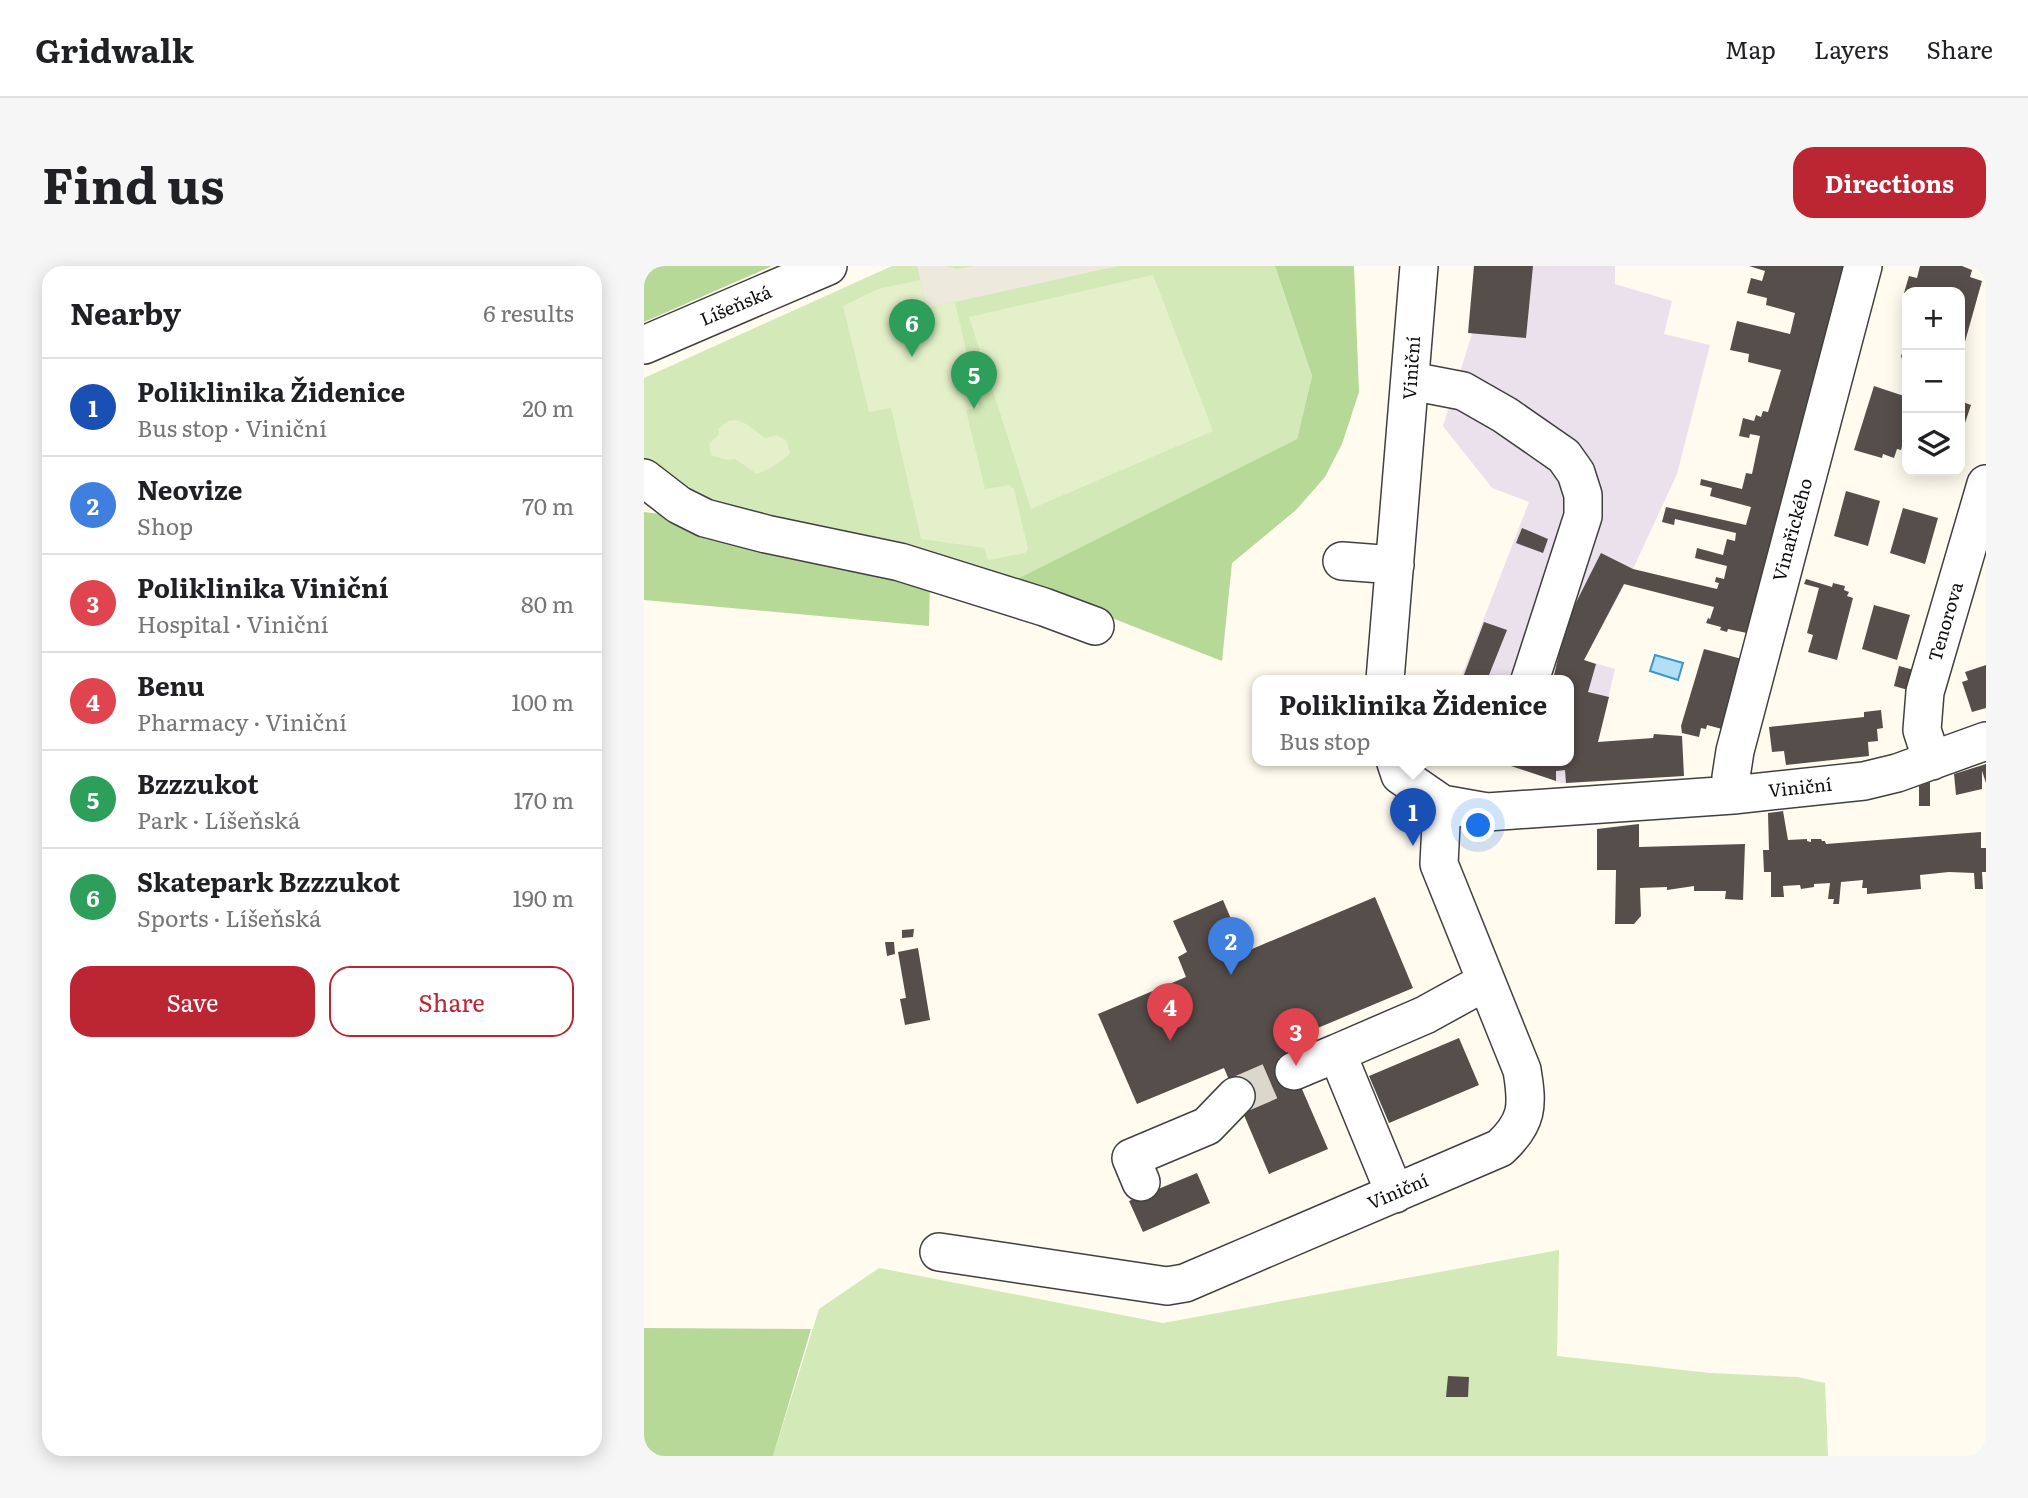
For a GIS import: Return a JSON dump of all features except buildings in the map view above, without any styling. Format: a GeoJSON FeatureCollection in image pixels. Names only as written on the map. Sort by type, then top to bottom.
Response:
{"type":"FeatureCollection","features":[{"type":"Feature","properties":{"kind":"street","name":"Líšeňská"},"geometry":{"type":"LineString","coordinates":[[644,345],[828,266]]}},
{"type":"Feature","properties":{"kind":"street","name":"Viniční"},"geometry":{"type":"LineString","coordinates":[[1385,675],[1419,266]]}},
{"type":"Feature","properties":{"kind":"street","name":"Vinařického"},"geometry":{"type":"LineString","coordinates":[[1733,795],[1731,777],[1735,751],[1863,266]]}},
{"type":"Feature","properties":{"kind":"street"},"geometry":{"type":"LineString","coordinates":[[1411,381],[1463,391],[1505,415],[1564,456],[1576,473],[1583,495],[1583,516],[1532,675]]}},
{"type":"Feature","properties":{"kind":"street"},"geometry":{"type":"LineString","coordinates":[[644,478],[678,505],[705,518],[766,534],[900,562],[1044,607],[1095,626]]}},
{"type":"Feature","properties":{"kind":"street","name":"Tenorova"},"geometry":{"type":"LineString","coordinates":[[1932,761],[1922,730],[1926,692],[1986,484]]}},
{"type":"Feature","properties":{"kind":"street"},"geometry":{"type":"LineString","coordinates":[[1342,561],[1395,565]]}},
{"type":"Feature","properties":{"kind":"street","name":"Viniční"},"geometry":{"type":"LineString","coordinates":[[1397,766],[1400,775],[1442,804],[1487,812],[1733,795],[1864,781],[1897,773],[1986,741]]}},
{"type":"Feature","properties":{"kind":"street","name":"Viniční"},"geometry":{"type":"LineString","coordinates":[[939,1252],[1167,1286],[1185,1283],[1500,1148],[1513,1136],[1521,1122],[1527,1100],[1522,1070],[1439,864],[1442,804]]}},
{"type":"Feature","properties":{"kind":"street"},"geometry":{"type":"LineString","coordinates":[[1294,1071],[1424,1016],[1485,982]]}},
{"type":"Feature","properties":{"kind":"street"},"geometry":{"type":"LineString","coordinates":[[1337,1053],[1395,1194]]}},
{"type":"Feature","properties":{"kind":"street"},"geometry":{"type":"LineString","coordinates":[[1142,1182],[1131,1158],[1208,1126],[1236,1096]]}},
{"type":"Feature","properties":{"kind":"shaded area"},"geometry":{"type":"Polygon","coordinates":[[[917,266],[947,266],[957,269],[974,266],[1118,266],[927,308],[917,266]]]}},
{"type":"Feature","properties":{"kind":"shaded area"},"geometry":{"type":"Polygon","coordinates":[[[1474,266],[1615,266],[1615,284],[1672,301],[1664,334],[1710,345],[1677,474],[1633,569],[1584,660],[1615,669],[1598,741],[1601,781],[1561,783],[1512,766],[1574,766],[1574,675],[1462,675],[1529,502],[1492,488],[1443,426],[1472,334],[1474,266]]]}},
{"type":"Feature","properties":{"kind":"green space"},"geometry":{"type":"Polygon","coordinates":[[[644,266],[772,266],[644,322],[644,266]]]}},
{"type":"Feature","properties":{"kind":"green space"},"geometry":{"type":"Polygon","coordinates":[[[892,266],[1275,266],[1312,376],[1297,439],[1015,580],[704,504],[644,465],[644,378],[892,266]]]}},
{"type":"Feature","properties":{"kind":"green space"},"geometry":{"type":"Polygon","coordinates":[[[1275,266],[1354,266],[1359,392],[1342,444],[1325,477],[1296,510],[1232,563],[1222,661],[1015,580],[1297,439],[1312,376],[1275,266]]]}},
{"type":"Feature","properties":{"kind":"green space"},"geometry":{"type":"Polygon","coordinates":[[[1153,275],[1213,431],[1031,509],[969,317],[1153,275]]]}},
{"type":"Feature","properties":{"kind":"green space"},"geometry":{"type":"Polygon","coordinates":[[[920,280],[927,308],[955,302],[979,407],[966,410],[985,489],[1009,485],[1014,489],[1028,549],[1025,553],[988,560],[984,548],[921,539],[891,408],[869,412],[843,306],[878,289],[920,280]]]}},
{"type":"Feature","properties":{"kind":"green space"},"geometry":{"type":"Polygon","coordinates":[[[734,420],[766,438],[776,435],[786,440],[790,453],[780,462],[757,474],[735,459],[726,460],[711,455],[709,444],[719,434],[718,429],[734,420]]]}},
{"type":"Feature","properties":{"kind":"green space"},"geometry":{"type":"Polygon","coordinates":[[[644,512],[701,519],[930,578],[929,626],[644,600],[644,512]]]}},
{"type":"Feature","properties":{"kind":"green space"},"geometry":{"type":"Polygon","coordinates":[[[1559,1250],[1557,1356],[1710,1373],[1797,1377],[1825,1383],[1828,1456],[773,1456],[819,1309],[879,1268],[1163,1323],[1559,1250]]]}},
{"type":"Feature","properties":{"kind":"green space"},"geometry":{"type":"Polygon","coordinates":[[[644,1328],[811,1329],[773,1456],[644,1456],[644,1328]]]}},
{"type":"Feature","properties":{"kind":"water"},"geometry":{"type":"Polygon","coordinates":[[[1655,655],[1683,663],[1678,680],[1650,671],[1655,655]]]}},
{"type":"Feature","properties":{"kind":"tunnel"},"geometry":{"type":"LineString","coordinates":[[1236,1096],[1294,1071]]}},
{"type":"Feature","properties":{"kind":"place","name":"Skatepark Bzzzukot"},"geometry":{"type":"Point","coordinates":[912,357]}},
{"type":"Feature","properties":{"kind":"place","name":"Bzzzukot"},"geometry":{"type":"Point","coordinates":[974,409]}},
{"type":"Feature","properties":{"kind":"place","name":"Poliklinika Židenice"},"geometry":{"type":"Point","coordinates":[1413,846]}},
{"type":"Feature","properties":{"kind":"place","name":"Neovize"},"geometry":{"type":"Point","coordinates":[1231,975]}},
{"type":"Feature","properties":{"kind":"place","name":"Benu"},"geometry":{"type":"Point","coordinates":[1170,1041]}},
{"type":"Feature","properties":{"kind":"place","name":"Poliklinika Viniční"},"geometry":{"type":"Point","coordinates":[1296,1066]}}]}
